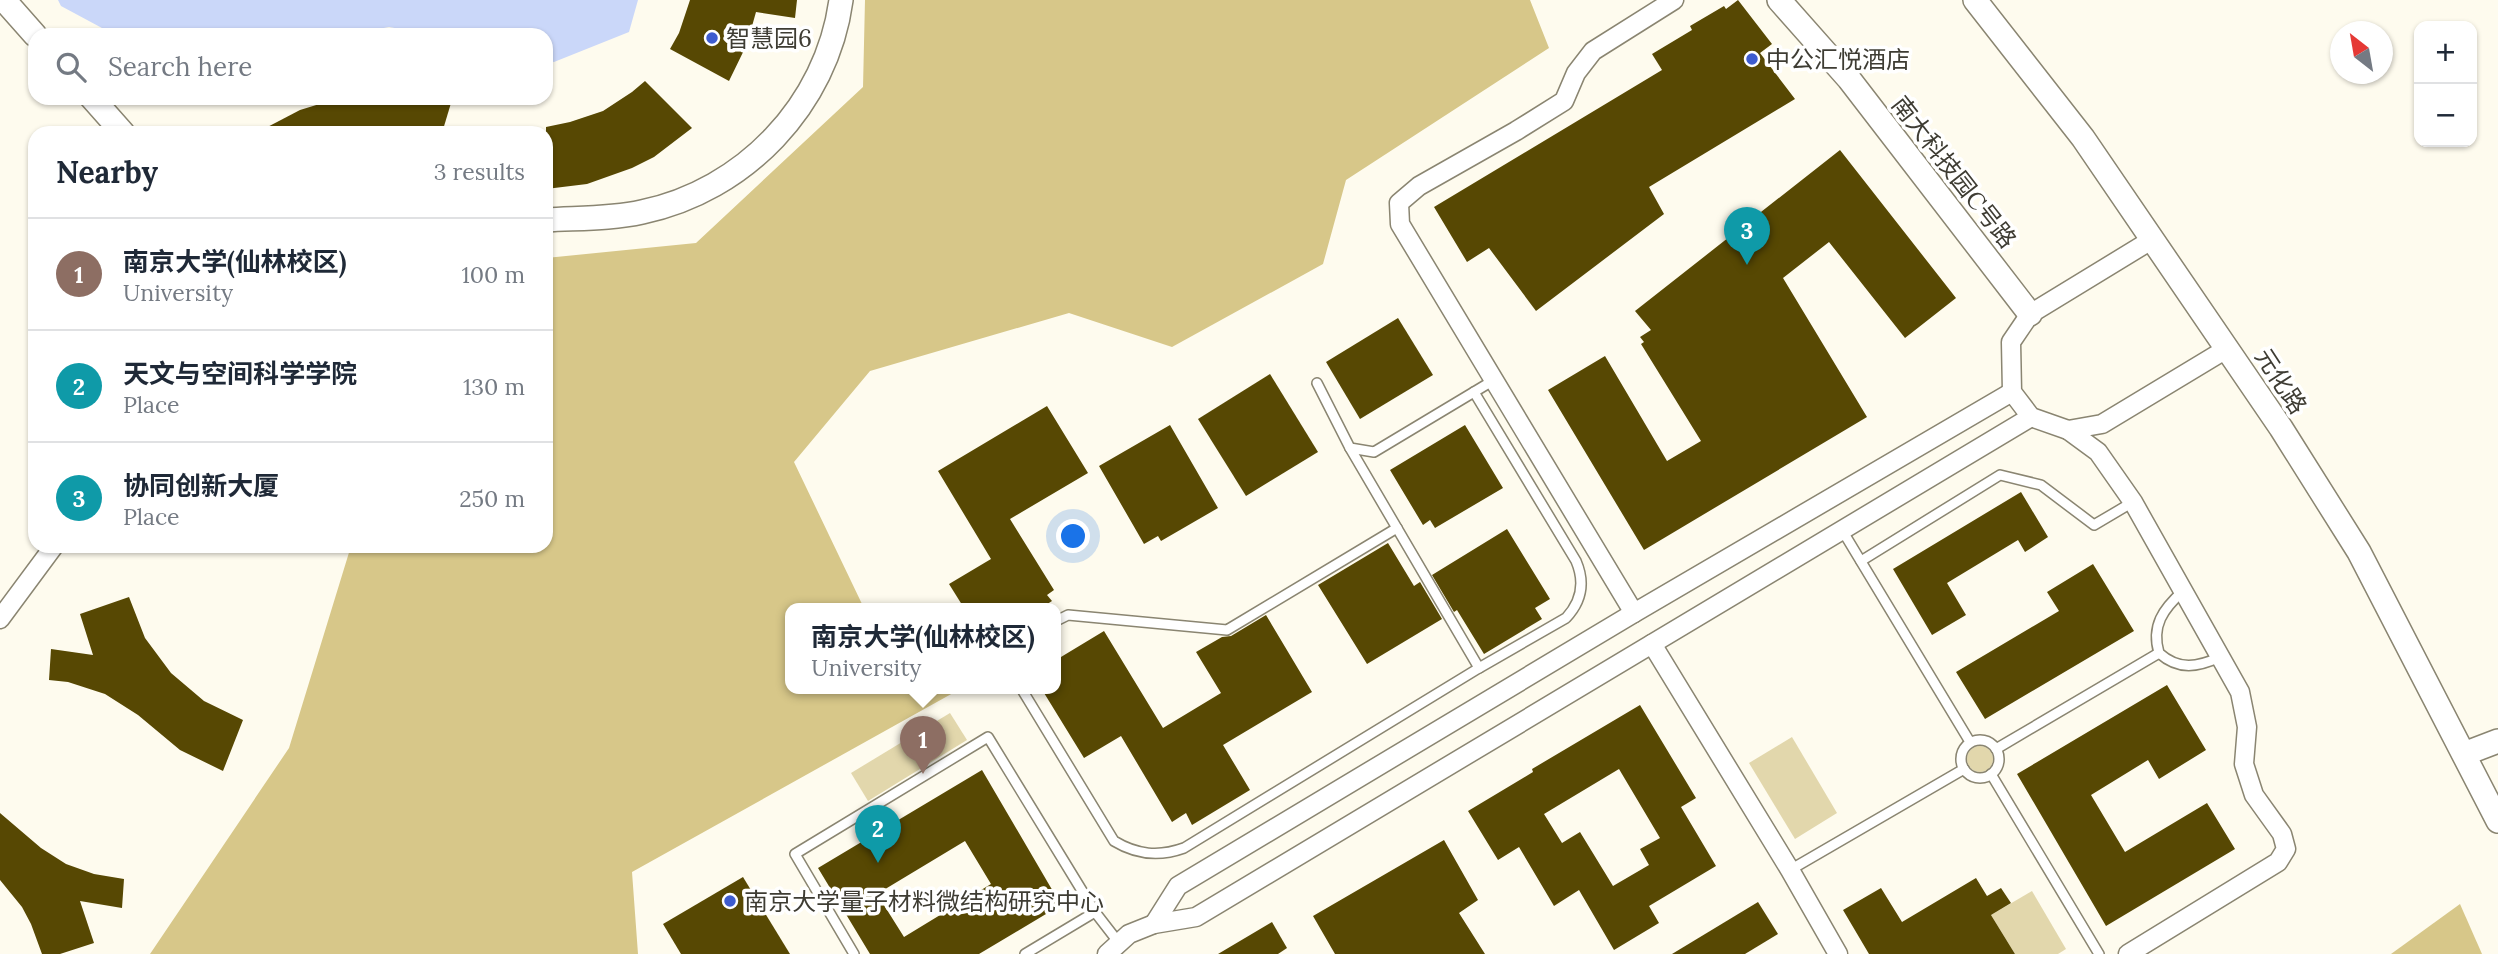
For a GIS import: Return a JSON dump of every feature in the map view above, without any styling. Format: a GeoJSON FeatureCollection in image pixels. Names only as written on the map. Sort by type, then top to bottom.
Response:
{"type":"FeatureCollection","features":[{"type":"Feature","properties":{"kind":"street"},"geometry":{"type":"LineString","coordinates":[[4,0],[29,28]]}},
{"type":"Feature","properties":{"kind":"street"},"geometry":{"type":"LineString","coordinates":[[553,220],[616,216],[665,206],[712,187],[743,166],[772,141],[803,102],[826,57],[841,0]]}},
{"type":"Feature","properties":{"kind":"street"},"geometry":{"type":"LineString","coordinates":[[1634,613],[1400,225],[1399,203],[1419,186],[1564,101],[1576,73],[1593,51],[1674,0]]}},
{"type":"Feature","properties":{"kind":"street","name":"南大科技园C号路"},"geometry":{"type":"LineString","coordinates":[[1779,0],[1849,79],[2030,314]]}},
{"type":"Feature","properties":{"kind":"street","name":"元化路"},"geometry":{"type":"LineString","coordinates":[[1975,0],[2083,138],[2228,348],[2359,552],[2465,754],[2492,794],[2498,821]]}},
{"type":"Feature","properties":{"kind":"street"},"geometry":{"type":"LineString","coordinates":[[98,105],[117,126]]}},
{"type":"Feature","properties":{"kind":"street"},"geometry":{"type":"LineString","coordinates":[[2128,954],[2278,862],[2286,849],[2282,834],[2254,796],[2244,764],[2247,727],[2240,692],[2133,502],[2098,452],[2068,430],[2031,417],[2012,392],[2011,342],[2030,314],[2153,239]]}},
{"type":"Feature","properties":{"kind":"street"},"geometry":{"type":"LineString","coordinates":[[2068,430],[2102,424],[2228,348]]}},
{"type":"Feature","properties":{"kind":"street"},"geometry":{"type":"LineString","coordinates":[[1154,924],[1178,886],[1634,613],[2012,392]]}},
{"type":"Feature","properties":{"kind":"street"},"geometry":{"type":"LineString","coordinates":[[1118,944],[1154,924],[1196,917],[2031,417]]}},
{"type":"Feature","properties":{"kind":"street"},"geometry":{"type":"LineString","coordinates":[[0,620],[49,553]]}},
{"type":"Feature","properties":{"kind":"street"},"geometry":{"type":"LineString","coordinates":[[1652,644],[1838,954]]}},
{"type":"Feature","properties":{"kind":"street"},"geometry":{"type":"LineString","coordinates":[[2465,754],[2498,741]]}},
{"type":"Feature","properties":{"kind":"lane"},"geometry":{"type":"LineString","coordinates":[[1350,448],[1374,452],[1494,380]]}},
{"type":"Feature","properties":{"kind":"lane"},"geometry":{"type":"LineString","coordinates":[[1318,383],[1350,448],[1479,667]]}},
{"type":"Feature","properties":{"kind":"lane"},"geometry":{"type":"LineString","coordinates":[[1025,694],[1114,841],[1133,851],[1158,854],[1184,848],[1479,667],[1566,618],[1580,595],[1581,577],[1576,561],[1474,392]]}},
{"type":"Feature","properties":{"kind":"lane"},"geometry":{"type":"LineString","coordinates":[[1861,561],[2000,475],[2041,485],[2094,525],[2133,502]]}},
{"type":"Feature","properties":{"kind":"lane"},"geometry":{"type":"LineString","coordinates":[[1061,618],[1068,615],[1227,629],[1397,528]]}},
{"type":"Feature","properties":{"kind":"lane"},"geometry":{"type":"LineString","coordinates":[[1842,530],[1970,742]]}},
{"type":"Feature","properties":{"kind":"lane"},"geometry":{"type":"LineString","coordinates":[[2183,591],[2161,614],[2155,640],[2159,653],[2179,666],[2190,667],[2220,657]]}},
{"type":"Feature","properties":{"kind":"lane"},"geometry":{"type":"LineString","coordinates":[[1996,749],[2159,653]]}},
{"type":"Feature","properties":{"kind":"lane"},"geometry":{"type":"LineString","coordinates":[[854,954],[795,854],[988,737],[1095,912],[1118,944]]}},
{"type":"Feature","properties":{"kind":"lane"},"geometry":{"type":"LineString","coordinates":[[1987,741],[1996,749],[1999,760],[1991,774],[1973,777],[1964,769],[1961,757],[1970,742],[1987,741]]}},
{"type":"Feature","properties":{"kind":"lane"},"geometry":{"type":"LineString","coordinates":[[1790,870],[1964,769]]}},
{"type":"Feature","properties":{"kind":"lane"},"geometry":{"type":"LineString","coordinates":[[1991,774],[2099,954]]}},
{"type":"Feature","properties":{"kind":"lane"},"geometry":{"type":"LineString","coordinates":[[1025,954],[1095,912]]}},
{"type":"Feature","properties":{"kind":"shaded area"},"geometry":{"type":"Polygon","coordinates":[[[865,0],[1530,0],[1549,48],[1346,180],[1323,264],[1172,347],[1069,313],[870,371],[794,462],[862,603],[785,603],[785,694],[951,694],[632,872],[638,954],[150,954],[289,748],[349,553],[553,553],[553,257],[696,243],[863,87],[865,0]]]}},
{"type":"Feature","properties":{"kind":"shaded area"},"geometry":{"type":"Polygon","coordinates":[[[950,713],[967,740],[868,801],[851,773],[950,713]]]}},
{"type":"Feature","properties":{"kind":"shaded area"},"geometry":{"type":"Polygon","coordinates":[[[1792,737],[1837,813],[1795,839],[1749,763],[1792,737]]]}},
{"type":"Feature","properties":{"kind":"shaded area"},"geometry":{"type":"Polygon","coordinates":[[[1980,746],[1989,750],[1993,759],[1989,768],[1980,772],[1971,768],[1967,759],[1971,750],[1980,746]]]}},
{"type":"Feature","properties":{"kind":"shaded area"},"geometry":{"type":"Polygon","coordinates":[[[2032,891],[2066,949],[2058,954],[2015,954],[1991,915],[2032,891]]]}},
{"type":"Feature","properties":{"kind":"shaded area"},"geometry":{"type":"Polygon","coordinates":[[[2460,904],[2482,954],[2391,954],[2460,904]]]}},
{"type":"Feature","properties":{"kind":"water"},"geometry":{"type":"Polygon","coordinates":[[[58,0],[638,0],[629,32],[554,62],[553,28],[102,28],[61,6],[58,0]]]}},
{"type":"Feature","properties":{"kind":"building","name":"智慧园6"},"geometry":{"type":"Polygon","coordinates":[[[690,0],[797,0],[795,18],[756,12],[747,44],[729,81],[670,49],[679,33],[690,0]]]}},
{"type":"Feature","properties":{"kind":"building"},"geometry":{"type":"Polygon","coordinates":[[[1738,0],[1772,44],[1760,53],[1795,99],[1649,187],[1664,214],[1536,311],[1489,248],[1467,262],[1434,207],[1662,70],[1652,54],[1692,30],[1690,26],[1724,6],[1726,9],[1738,0]]]}},
{"type":"Feature","properties":{"kind":"building"},"geometry":{"type":"Polygon","coordinates":[[[645,81],[692,128],[654,157],[632,168],[587,184],[553,188],[553,126],[551,126],[603,111],[645,81]]]}},
{"type":"Feature","properties":{"kind":"building"},"geometry":{"type":"Polygon","coordinates":[[[316,105],[450,105],[444,126],[269,126],[316,105]]]}},
{"type":"Feature","properties":{"kind":"building"},"geometry":{"type":"Polygon","coordinates":[[[1840,150],[1956,298],[1905,338],[1829,242],[1783,278],[1867,417],[1644,550],[1548,390],[1605,356],[1667,461],[1701,441],[1641,344],[1644,342],[1640,337],[1651,330],[1635,311],[1840,150]]]}},
{"type":"Feature","properties":{"kind":"building"},"geometry":{"type":"Polygon","coordinates":[[[1398,318],[1433,375],[1360,419],[1326,362],[1398,318]]]}},
{"type":"Feature","properties":{"kind":"building"},"geometry":{"type":"Polygon","coordinates":[[[1270,374],[1318,452],[1246,496],[1198,419],[1270,374]]]}},
{"type":"Feature","properties":{"kind":"building"},"geometry":{"type":"Polygon","coordinates":[[[1047,406],[1088,473],[1010,519],[1054,590],[1047,595],[1052,601],[961,603],[949,584],[991,559],[938,471],[1047,406]]]}},
{"type":"Feature","properties":{"kind":"building"},"geometry":{"type":"Polygon","coordinates":[[[1170,425],[1218,508],[1161,541],[1158,536],[1144,544],[1099,466],[1170,425]]]}},
{"type":"Feature","properties":{"kind":"building"},"geometry":{"type":"Polygon","coordinates":[[[1465,425],[1503,488],[1435,528],[1430,520],[1423,525],[1390,470],[1465,425]]]}},
{"type":"Feature","properties":{"kind":"building"},"geometry":{"type":"Polygon","coordinates":[[[2021,492],[2048,537],[2025,552],[2018,540],[1947,583],[1966,615],[1932,635],[1893,569],[2021,492]]]}},
{"type":"Feature","properties":{"kind":"building"},"geometry":{"type":"Polygon","coordinates":[[[1507,529],[1550,599],[1535,608],[1542,619],[1484,654],[1432,575],[1507,529]]]}},
{"type":"Feature","properties":{"kind":"building"},"geometry":{"type":"Polygon","coordinates":[[[1388,543],[1414,586],[1420,582],[1442,619],[1367,664],[1318,585],[1388,543]]]}},
{"type":"Feature","properties":{"kind":"building"},"geometry":{"type":"Polygon","coordinates":[[[2093,564],[2134,631],[1985,719],[1956,672],[2059,611],[2047,592],[2093,564]]]}},
{"type":"Feature","properties":{"kind":"building"},"geometry":{"type":"Polygon","coordinates":[[[129,597],[145,638],[171,673],[204,701],[243,720],[223,771],[180,750],[138,715],[105,694],[68,682],[49,680],[51,649],[93,655],[80,614],[129,597]]]}},
{"type":"Feature","properties":{"kind":"building"},"geometry":{"type":"Polygon","coordinates":[[[1266,615],[1312,692],[1223,745],[1250,790],[1192,825],[1186,813],[1172,822],[1121,736],[1084,758],[1045,694],[1061,694],[1061,657],[1104,631],[1163,728],[1221,693],[1196,652],[1222,637],[1231,636],[1266,615]]]}},
{"type":"Feature","properties":{"kind":"building"},"geometry":{"type":"Polygon","coordinates":[[[2167,685],[2206,750],[2159,779],[2148,760],[2091,795],[2125,852],[2207,803],[2235,849],[2106,926],[2017,774],[2167,685]]]}},
{"type":"Feature","properties":{"kind":"building"},"geometry":{"type":"Polygon","coordinates":[[[1640,705],[1696,798],[1681,807],[1716,866],[1649,906],[1659,923],[1614,950],[1579,890],[1554,906],[1519,847],[1498,860],[1468,811],[1533,772],[1532,769],[1640,705]],[[1619,769],[1544,814],[1562,843],[1580,832],[1613,886],[1649,865],[1640,849],[1660,838],[1619,769]]]}},
{"type":"Feature","properties":{"kind":"building"},"geometry":{"type":"Polygon","coordinates":[[[982,770],[1061,905],[979,954],[870,954],[818,868],[982,770]],[[965,841],[877,894],[904,937],[991,884],[965,841]]]}},
{"type":"Feature","properties":{"kind":"building"},"geometry":{"type":"Polygon","coordinates":[[[0,813],[41,848],[66,864],[94,874],[124,879],[122,908],[80,901],[94,943],[60,954],[42,954],[22,907],[0,880],[0,813]]]}},
{"type":"Feature","properties":{"kind":"building"},"geometry":{"type":"Polygon","coordinates":[[[1444,840],[1478,900],[1459,913],[1485,954],[1335,954],[1313,916],[1444,840]]]}},
{"type":"Feature","properties":{"kind":"building","name":"南京大学量子材料微结构研究中心"},"geometry":{"type":"Polygon","coordinates":[[[743,877],[790,954],[681,954],[663,924],[743,877]]]}},
{"type":"Feature","properties":{"kind":"building"},"geometry":{"type":"Polygon","coordinates":[[[1976,878],[1987,896],[2001,888],[2011,903],[1991,915],[2015,954],[1869,954],[1843,910],[1881,888],[1902,922],[1976,878]]]}},
{"type":"Feature","properties":{"kind":"building"},"geometry":{"type":"Polygon","coordinates":[[[1758,902],[1778,934],[1745,954],[1672,954],[1758,902]]]}},
{"type":"Feature","properties":{"kind":"building"},"geometry":{"type":"Polygon","coordinates":[[[1272,922],[1287,948],[1278,954],[1218,954],[1272,922]]]}},
{"type":"Feature","properties":{"kind":"place","name":"智慧园6"},"geometry":{"type":"Point","coordinates":[712,38]}},
{"type":"Feature","properties":{"kind":"place","name":"中公汇悦酒店"},"geometry":{"type":"Point","coordinates":[1752,59]}},
{"type":"Feature","properties":{"kind":"place","name":"协同创新大厦"},"geometry":{"type":"Point","coordinates":[1747,265]}},
{"type":"Feature","properties":{"kind":"place","name":"南京大学(仙林校区)"},"geometry":{"type":"Point","coordinates":[923,774]}},
{"type":"Feature","properties":{"kind":"place","name":"天文与空间科学学院"},"geometry":{"type":"Point","coordinates":[878,863]}},
{"type":"Feature","properties":{"kind":"place","name":"南京大学量子材料微结构研究中心"},"geometry":{"type":"Point","coordinates":[730,901]}}]}
